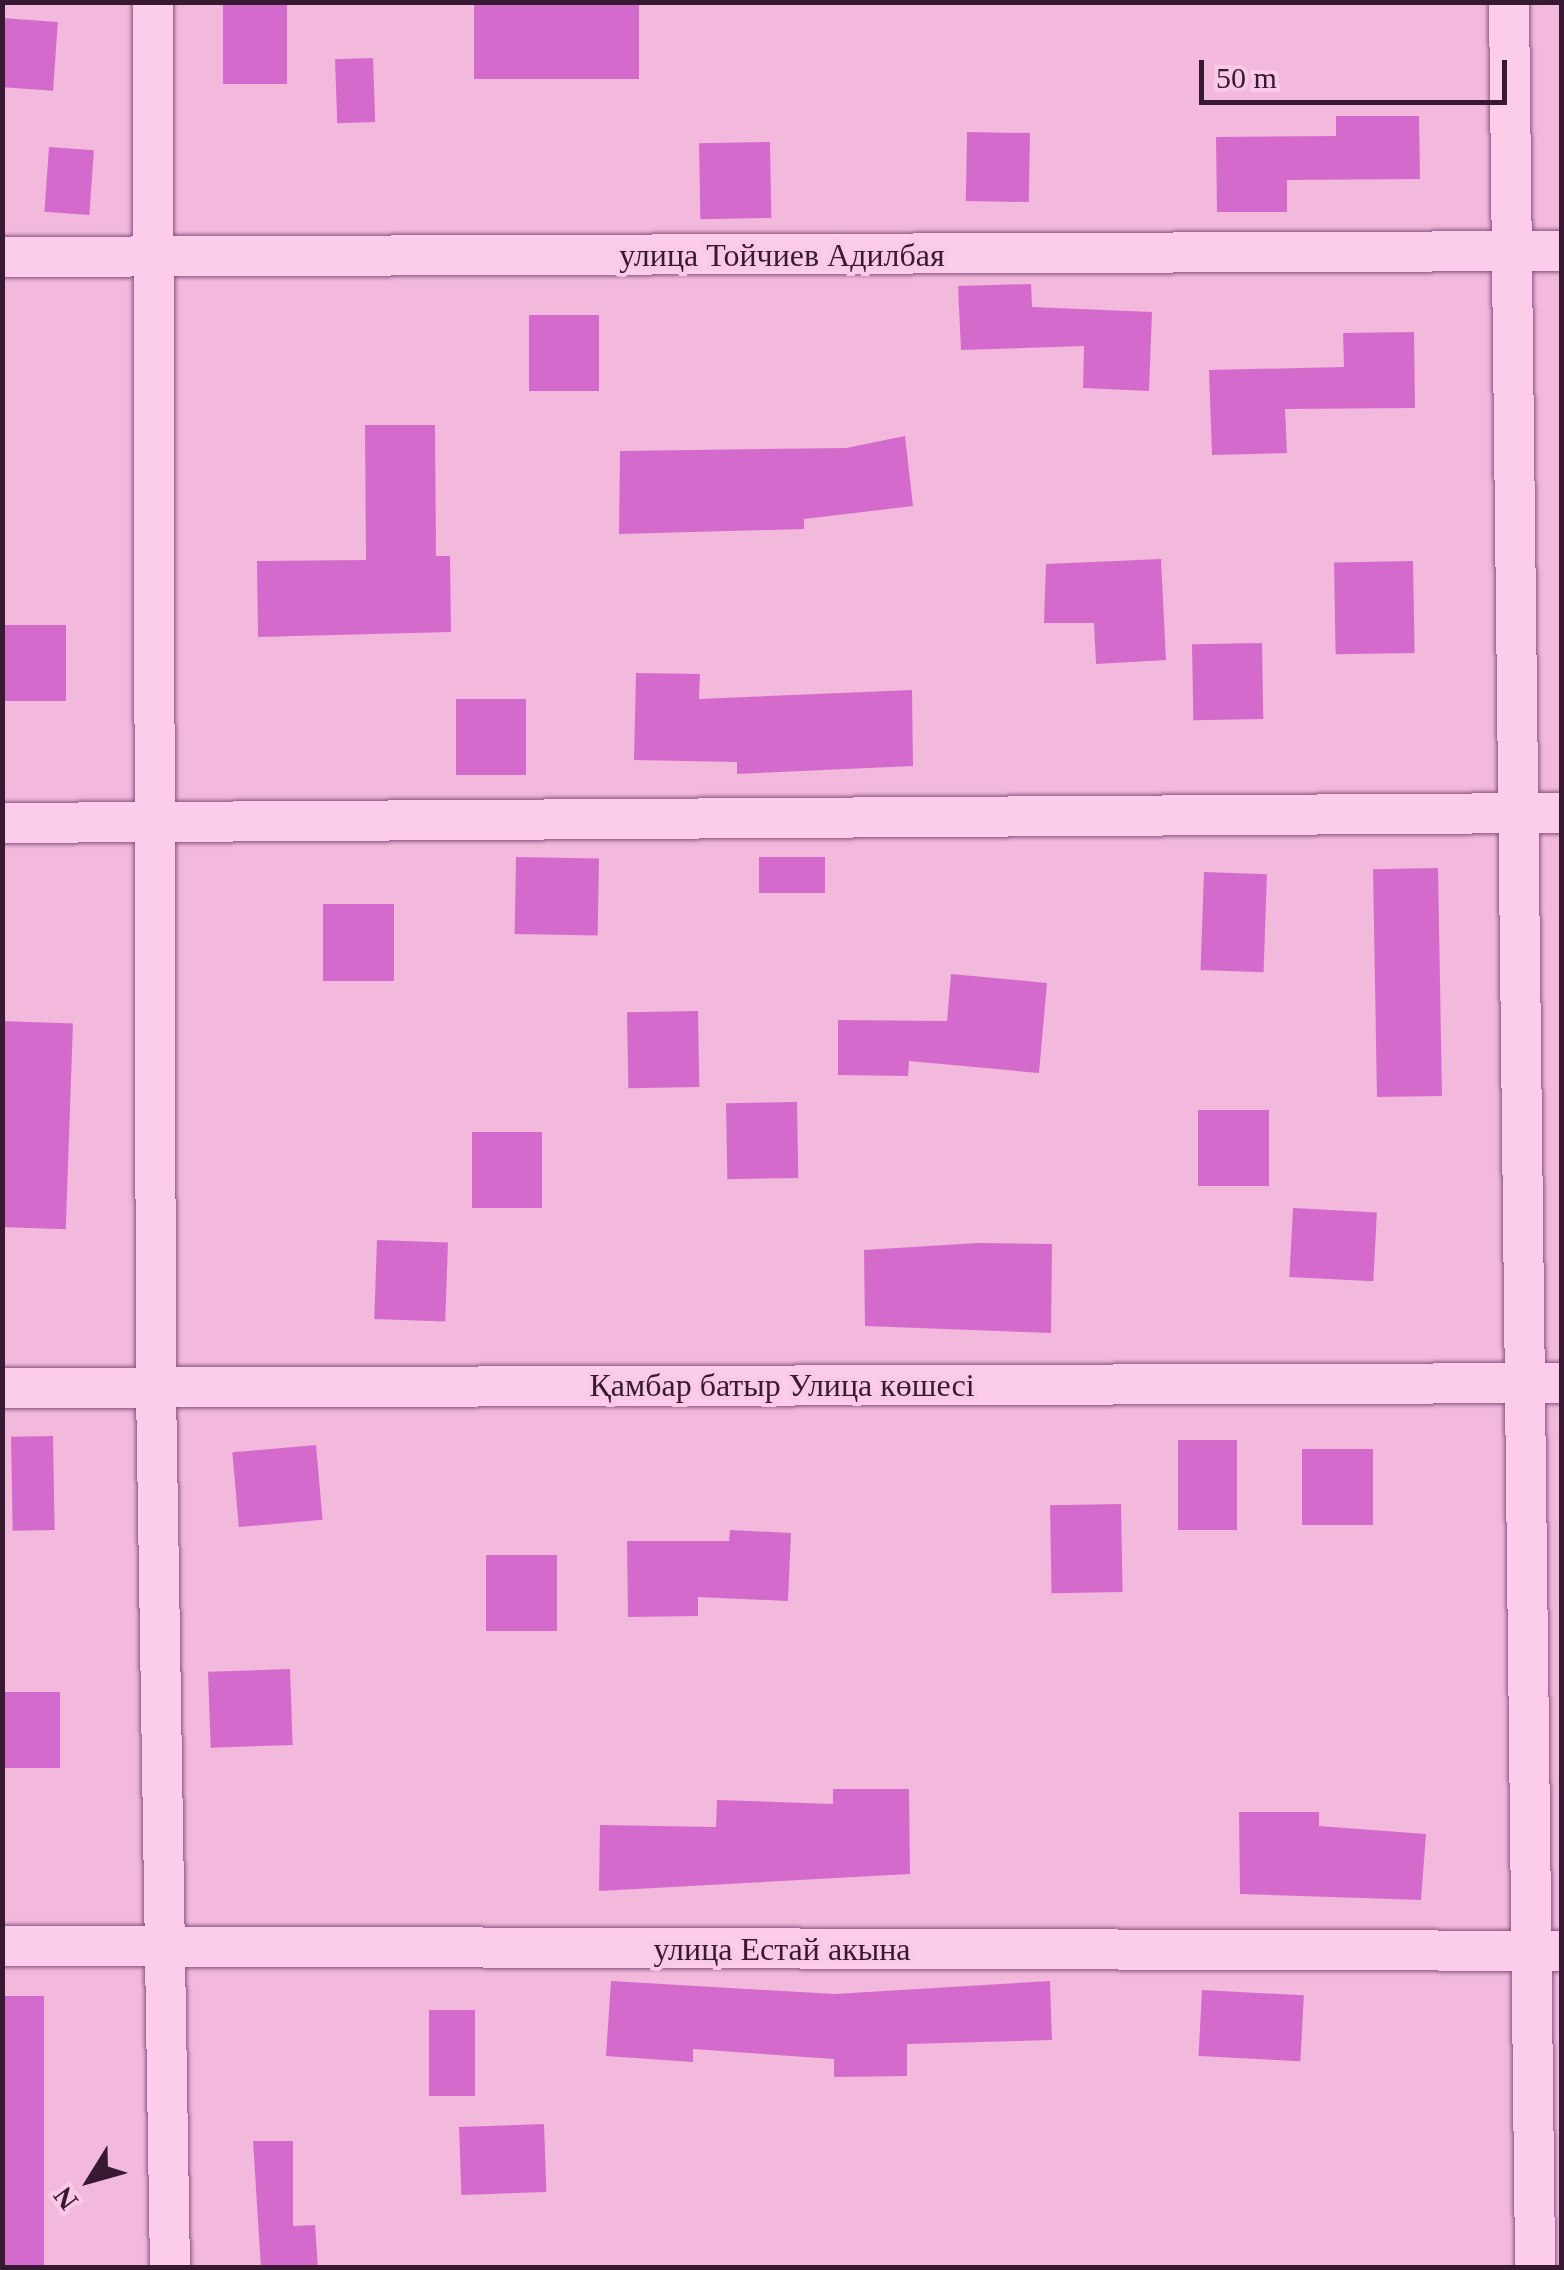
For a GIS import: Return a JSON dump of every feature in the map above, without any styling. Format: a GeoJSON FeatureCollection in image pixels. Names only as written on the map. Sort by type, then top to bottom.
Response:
{"type":"FeatureCollection","features":[{"type":"Feature","properties":{"kind":"street"},"geometry":{"type":"LineString","coordinates":[[153,2],[157,256],[156,1387],[170,1948],[170,2268]]}},
{"type":"Feature","properties":{"kind":"street"},"geometry":{"type":"LineString","coordinates":[[1509,2],[1522,1384],[1547,1951],[1535,2268]]}},
{"type":"Feature","properties":{"kind":"street","name":"улица Тойчиев Адилбая"},"geometry":{"type":"LineString","coordinates":[[2,257],[1562,252]]}},
{"type":"Feature","properties":{"kind":"street"},"geometry":{"type":"LineString","coordinates":[[2,823],[1562,813]]}},
{"type":"Feature","properties":{"kind":"street","name":"Қамбар батыр Улица көшесі"},"geometry":{"type":"LineString","coordinates":[[2,1388],[1562,1383]]}},
{"type":"Feature","properties":{"kind":"street","name":"улица Естай акына"},"geometry":{"type":"LineString","coordinates":[[2,1946],[1547,1951]]}},
{"type":"Feature","properties":{"kind":"building"},"geometry":{"type":"Polygon","coordinates":[[[223,4],[287,4],[287,84],[223,84],[223,4]]]}},
{"type":"Feature","properties":{"kind":"building"},"geometry":{"type":"Polygon","coordinates":[[[474,4],[639,4],[639,79],[474,79],[474,4]]]}},
{"type":"Feature","properties":{"kind":"building"},"geometry":{"type":"Polygon","coordinates":[[[2,18],[58,22],[53,91],[2,87],[2,18]]]}},
{"type":"Feature","properties":{"kind":"building"},"geometry":{"type":"Polygon","coordinates":[[[373,58],[375,122],[337,123],[335,59],[373,58]]]}},
{"type":"Feature","properties":{"kind":"building"},"geometry":{"type":"Polygon","coordinates":[[[1336,116],[1419,116],[1420,179],[1287,180],[1287,212],[1217,212],[1216,137],[1336,136],[1336,116]]]}},
{"type":"Feature","properties":{"kind":"building"},"geometry":{"type":"Polygon","coordinates":[[[967,132],[1030,133],[1029,202],[966,201],[967,132]]]}},
{"type":"Feature","properties":{"kind":"building"},"geometry":{"type":"Polygon","coordinates":[[[770,142],[771,218],[700,219],[699,143],[770,142]]]}},
{"type":"Feature","properties":{"kind":"building"},"geometry":{"type":"Polygon","coordinates":[[[49,147],[94,150],[89,215],[44,212],[49,147]]]}},
{"type":"Feature","properties":{"kind":"building"},"geometry":{"type":"Polygon","coordinates":[[[1031,284],[1032,307],[1152,312],[1149,391],[1083,388],[1084,346],[961,350],[958,286],[1031,284]]]}},
{"type":"Feature","properties":{"kind":"building"},"geometry":{"type":"Polygon","coordinates":[[[529,315],[599,315],[599,391],[529,391],[529,315]]]}},
{"type":"Feature","properties":{"kind":"building"},"geometry":{"type":"Polygon","coordinates":[[[1414,332],[1415,408],[1285,409],[1287,453],[1212,455],[1209,370],[1344,367],[1343,333],[1414,332]]]}},
{"type":"Feature","properties":{"kind":"building"},"geometry":{"type":"Polygon","coordinates":[[[365,425],[435,425],[436,556],[450,556],[451,632],[258,637],[257,561],[366,560],[365,425]]]}},
{"type":"Feature","properties":{"kind":"building"},"geometry":{"type":"Polygon","coordinates":[[[905,436],[913,506],[804,519],[804,529],[619,534],[620,451],[846,448],[905,436]]]}},
{"type":"Feature","properties":{"kind":"building"},"geometry":{"type":"Polygon","coordinates":[[[1161,559],[1166,660],[1096,664],[1094,623],[1044,623],[1046,564],[1161,559]]]}},
{"type":"Feature","properties":{"kind":"building"},"geometry":{"type":"Polygon","coordinates":[[[1413,561],[1415,653],[1336,654],[1334,562],[1413,561]]]}},
{"type":"Feature","properties":{"kind":"building"},"geometry":{"type":"Polygon","coordinates":[[[2,625],[66,625],[66,701],[2,701],[2,625]]]}},
{"type":"Feature","properties":{"kind":"building"},"geometry":{"type":"Polygon","coordinates":[[[1262,643],[1263,719],[1193,720],[1192,644],[1262,643]]]}},
{"type":"Feature","properties":{"kind":"building"},"geometry":{"type":"Polygon","coordinates":[[[636,673],[700,674],[699,699],[912,690],[913,766],[737,774],[737,762],[634,760],[636,673]]]}},
{"type":"Feature","properties":{"kind":"building"},"geometry":{"type":"Polygon","coordinates":[[[456,699],[526,699],[526,775],[456,775],[456,699]]]}},
{"type":"Feature","properties":{"kind":"building"},"geometry":{"type":"Polygon","coordinates":[[[516,857],[599,858],[598,935],[515,934],[516,857]]]}},
{"type":"Feature","properties":{"kind":"building"},"geometry":{"type":"Polygon","coordinates":[[[759,857],[825,857],[825,893],[759,893],[759,857]]]}},
{"type":"Feature","properties":{"kind":"building"},"geometry":{"type":"Polygon","coordinates":[[[1438,868],[1442,1096],[1377,1097],[1373,869],[1438,868]]]}},
{"type":"Feature","properties":{"kind":"building"},"geometry":{"type":"Polygon","coordinates":[[[1204,872],[1267,874],[1264,972],[1201,970],[1204,872]]]}},
{"type":"Feature","properties":{"kind":"building"},"geometry":{"type":"Polygon","coordinates":[[[323,904],[394,904],[394,981],[323,981],[323,904]]]}},
{"type":"Feature","properties":{"kind":"building"},"geometry":{"type":"Polygon","coordinates":[[[951,974],[1047,983],[1039,1073],[909,1061],[908,1076],[838,1075],[838,1020],[947,1021],[951,974]]]}},
{"type":"Feature","properties":{"kind":"building"},"geometry":{"type":"Polygon","coordinates":[[[698,1011],[699,1087],[628,1088],[627,1012],[698,1011]]]}},
{"type":"Feature","properties":{"kind":"building"},"geometry":{"type":"Polygon","coordinates":[[[2,1021],[73,1023],[66,1229],[2,1227],[2,1021]]]}},
{"type":"Feature","properties":{"kind":"building"},"geometry":{"type":"Polygon","coordinates":[[[797,1102],[798,1178],[727,1179],[726,1103],[797,1102]]]}},
{"type":"Feature","properties":{"kind":"building"},"geometry":{"type":"Polygon","coordinates":[[[1198,1110],[1269,1110],[1269,1186],[1198,1186],[1198,1110]]]}},
{"type":"Feature","properties":{"kind":"building"},"geometry":{"type":"Polygon","coordinates":[[[472,1132],[542,1132],[542,1208],[472,1208],[472,1132]]]}},
{"type":"Feature","properties":{"kind":"building"},"geometry":{"type":"Polygon","coordinates":[[[1293,1208],[1377,1212],[1373,1281],[1289,1277],[1293,1208]]]}},
{"type":"Feature","properties":{"kind":"building"},"geometry":{"type":"Polygon","coordinates":[[[377,1240],[448,1242],[445,1321],[374,1319],[377,1240]]]}},
{"type":"Feature","properties":{"kind":"building"},"geometry":{"type":"Polygon","coordinates":[[[978,1243],[1052,1244],[1051,1333],[865,1326],[864,1250],[978,1243]]]}},
{"type":"Feature","properties":{"kind":"building"},"geometry":{"type":"Polygon","coordinates":[[[53,1436],[55,1530],[13,1531],[11,1437],[53,1436]]]}},
{"type":"Feature","properties":{"kind":"building"},"geometry":{"type":"Polygon","coordinates":[[[1178,1440],[1237,1440],[1237,1530],[1178,1530],[1178,1440]]]}},
{"type":"Feature","properties":{"kind":"building"},"geometry":{"type":"Polygon","coordinates":[[[316,1445],[323,1520],[239,1527],[232,1452],[316,1445]]]}},
{"type":"Feature","properties":{"kind":"building"},"geometry":{"type":"Polygon","coordinates":[[[1302,1449],[1373,1449],[1373,1525],[1302,1525],[1302,1449]]]}},
{"type":"Feature","properties":{"kind":"building"},"geometry":{"type":"Polygon","coordinates":[[[1121,1504],[1123,1592],[1052,1593],[1050,1505],[1121,1504]]]}},
{"type":"Feature","properties":{"kind":"building"},"geometry":{"type":"Polygon","coordinates":[[[730,1530],[791,1533],[788,1601],[698,1597],[698,1616],[628,1617],[627,1541],[729,1541],[730,1530]]]}},
{"type":"Feature","properties":{"kind":"building"},"geometry":{"type":"Polygon","coordinates":[[[486,1555],[557,1555],[557,1631],[486,1631],[486,1555]]]}},
{"type":"Feature","properties":{"kind":"building"},"geometry":{"type":"Polygon","coordinates":[[[290,1669],[293,1745],[211,1748],[208,1672],[290,1669]]]}},
{"type":"Feature","properties":{"kind":"building"},"geometry":{"type":"Polygon","coordinates":[[[2,1692],[60,1692],[60,1768],[2,1768],[2,1692]]]}},
{"type":"Feature","properties":{"kind":"building"},"geometry":{"type":"Polygon","coordinates":[[[833,1789],[909,1789],[910,1874],[599,1891],[600,1825],[716,1827],[717,1800],[833,1804],[833,1789]]]}},
{"type":"Feature","properties":{"kind":"building"},"geometry":{"type":"Polygon","coordinates":[[[1239,1812],[1319,1812],[1319,1826],[1426,1834],[1421,1900],[1240,1894],[1239,1812]]]}},
{"type":"Feature","properties":{"kind":"building"},"geometry":{"type":"Polygon","coordinates":[[[611,1981],[834,1994],[1050,1981],[1052,2040],[907,2044],[907,2076],[834,2077],[834,2059],[693,2049],[693,2062],[606,2056],[611,1981]]]}},
{"type":"Feature","properties":{"kind":"building"},"geometry":{"type":"Polygon","coordinates":[[[1202,1990],[1304,1995],[1300,2061],[1199,2056],[1202,1990]]]}},
{"type":"Feature","properties":{"kind":"building"},"geometry":{"type":"Polygon","coordinates":[[[2,1996],[44,1996],[44,2268],[2,2268],[2,1996]]]}},
{"type":"Feature","properties":{"kind":"building"},"geometry":{"type":"Polygon","coordinates":[[[429,2010],[475,2010],[475,2096],[429,2096],[429,2010]]]}},
{"type":"Feature","properties":{"kind":"building"},"geometry":{"type":"Polygon","coordinates":[[[544,2124],[546,2192],[461,2195],[459,2127],[544,2124]]]}},
{"type":"Feature","properties":{"kind":"building"},"geometry":{"type":"Polygon","coordinates":[[[253,2141],[293,2141],[293,2226],[315,2225],[318,2268],[261,2268],[253,2141]]]}}]}
